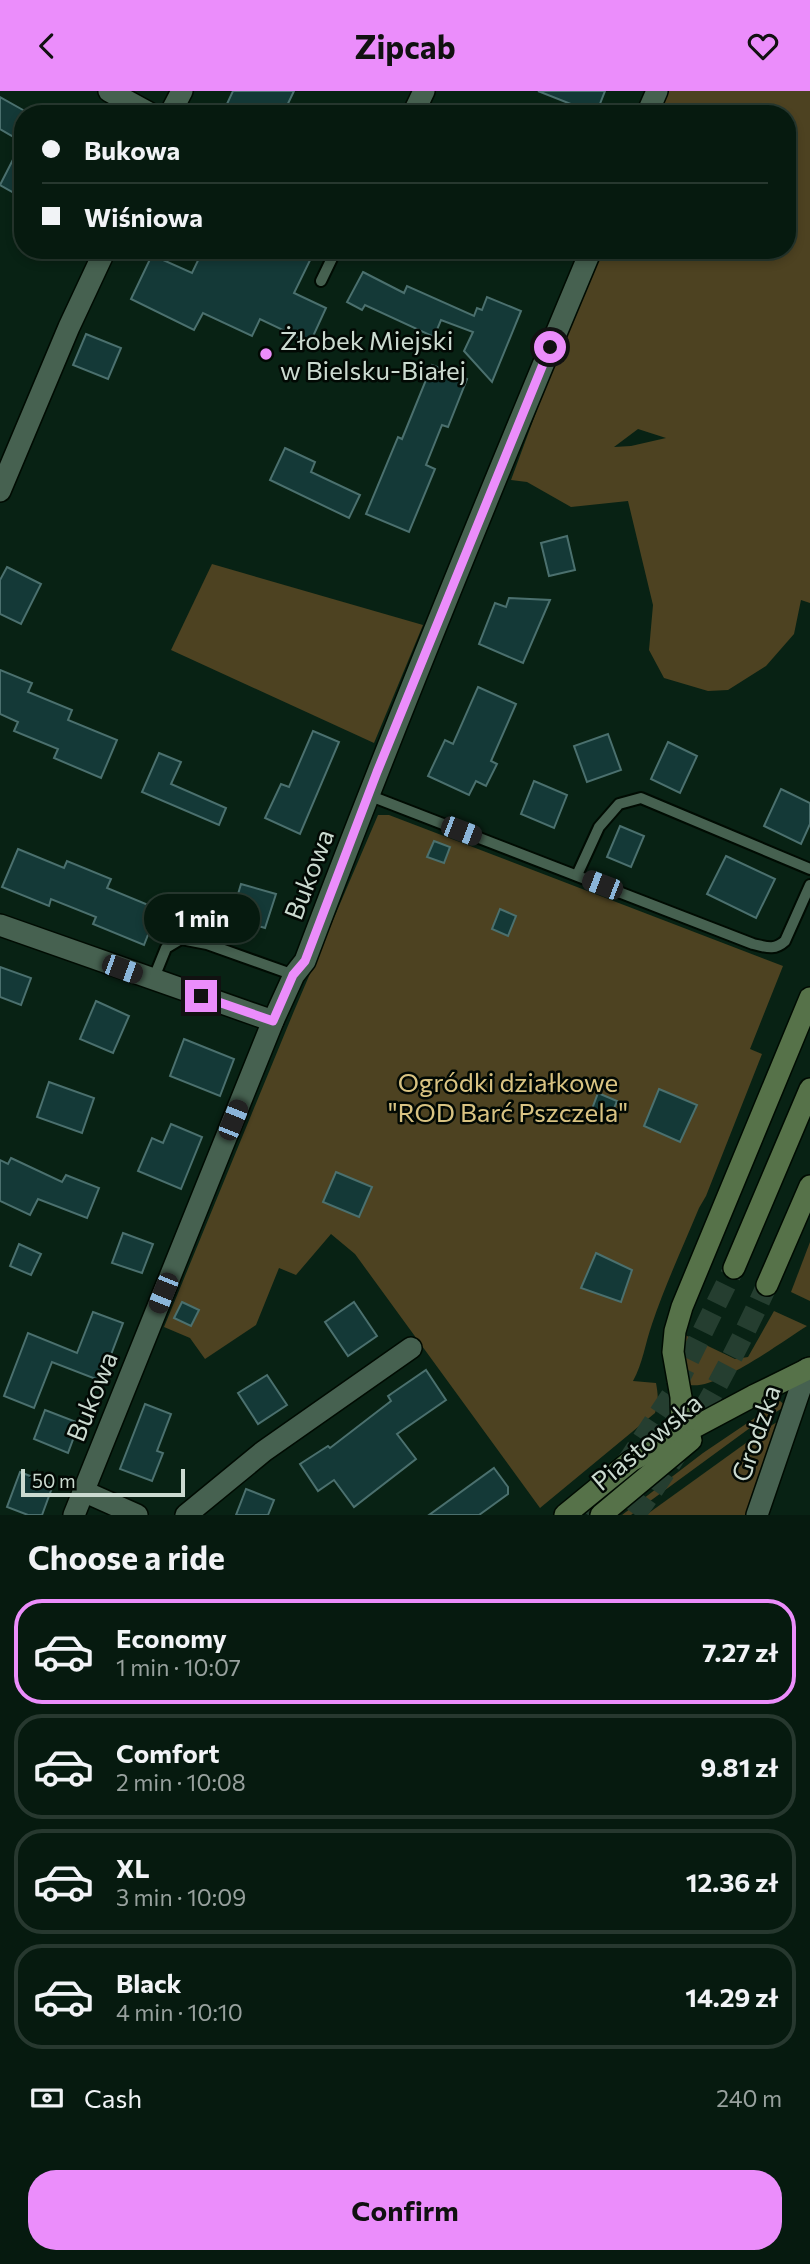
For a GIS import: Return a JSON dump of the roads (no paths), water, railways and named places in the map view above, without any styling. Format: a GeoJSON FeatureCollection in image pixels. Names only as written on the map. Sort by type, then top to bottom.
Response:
{"type":"FeatureCollection","features":[{"type":"Feature","properties":{"kind":"main road"},"geometry":{"type":"LineString","coordinates":[[682,1434],[681,1397],[673,1352],[678,1319],[810,998]]}},
{"type":"Feature","properties":{"kind":"main road"},"geometry":{"type":"LineString","coordinates":[[734,1268],[810,1089]]}},
{"type":"Feature","properties":{"kind":"main road"},"geometry":{"type":"LineString","coordinates":[[768,1285],[810,1186]]}},
{"type":"Feature","properties":{"kind":"main road","name":"Piastowska"},"geometry":{"type":"LineString","coordinates":[[565,1515],[631,1461],[809,1368]]}},
{"type":"Feature","properties":{"kind":"main road","name":"Piastowska"},"geometry":{"type":"LineString","coordinates":[[601,1515],[727,1411]]}},
{"type":"Feature","properties":{"kind":"street"},"geometry":{"type":"LineString","coordinates":[[109,91],[135,105]]}},
{"type":"Feature","properties":{"kind":"street"},"geometry":{"type":"LineString","coordinates":[[0,491],[101,259]]}},
{"type":"Feature","properties":{"kind":"street","name":"Bukowa"},"geometry":{"type":"LineString","coordinates":[[74,1515],[273,1021],[293,975],[305,961],[368,795],[586,259]]}},
{"type":"Feature","properties":{"kind":"street"},"geometry":{"type":"LineString","coordinates":[[0,925],[273,1021]]}},
{"type":"Feature","properties":{"kind":"street"},"geometry":{"type":"LineString","coordinates":[[186,1515],[264,1451],[411,1348]]}},
{"type":"Feature","properties":{"kind":"street","name":"Grodzka"},"geometry":{"type":"LineString","coordinates":[[757,1515],[809,1368]]}},
{"type":"Feature","properties":{"kind":"street"},"geometry":{"type":"LineString","coordinates":[[83,1491],[137,1515]]}},
{"type":"Feature","properties":{"kind":"lane"},"geometry":{"type":"LineString","coordinates":[[321,281],[332,259]]}},
{"type":"Feature","properties":{"kind":"lane"},"geometry":{"type":"LineString","coordinates":[[368,795],[772,949],[785,941],[810,885]]}},
{"type":"Feature","properties":{"kind":"lane"},"geometry":{"type":"LineString","coordinates":[[577,876],[599,827],[619,804],[641,798],[810,869]]}},
{"type":"Feature","properties":{"kind":"lane"},"geometry":{"type":"LineString","coordinates":[[153,980],[166,948],[181,939],[207,944],[293,975]]}},
{"type":"Feature","properties":{"kind":"tunnel"},"geometry":{"type":"LineString","coordinates":[[588,1515],[671,1396],[734,1268]]}},
{"type":"Feature","properties":{"kind":"tunnel"},"geometry":{"type":"LineString","coordinates":[[635,1515],[673,1460],[707,1403],[767,1285]]}},
{"type":"Feature","properties":{"kind":"place","name":"Żłobek Miejski w Bielsku-Białej"},"geometry":{"type":"Point","coordinates":[266,354]}},
{"type":"Feature","properties":{"kind":"park label","name":"Ogródki działkowe \"ROD Barć Pszczela\""},"geometry":{"type":"Point","coordinates":[508,1096]}}]}
